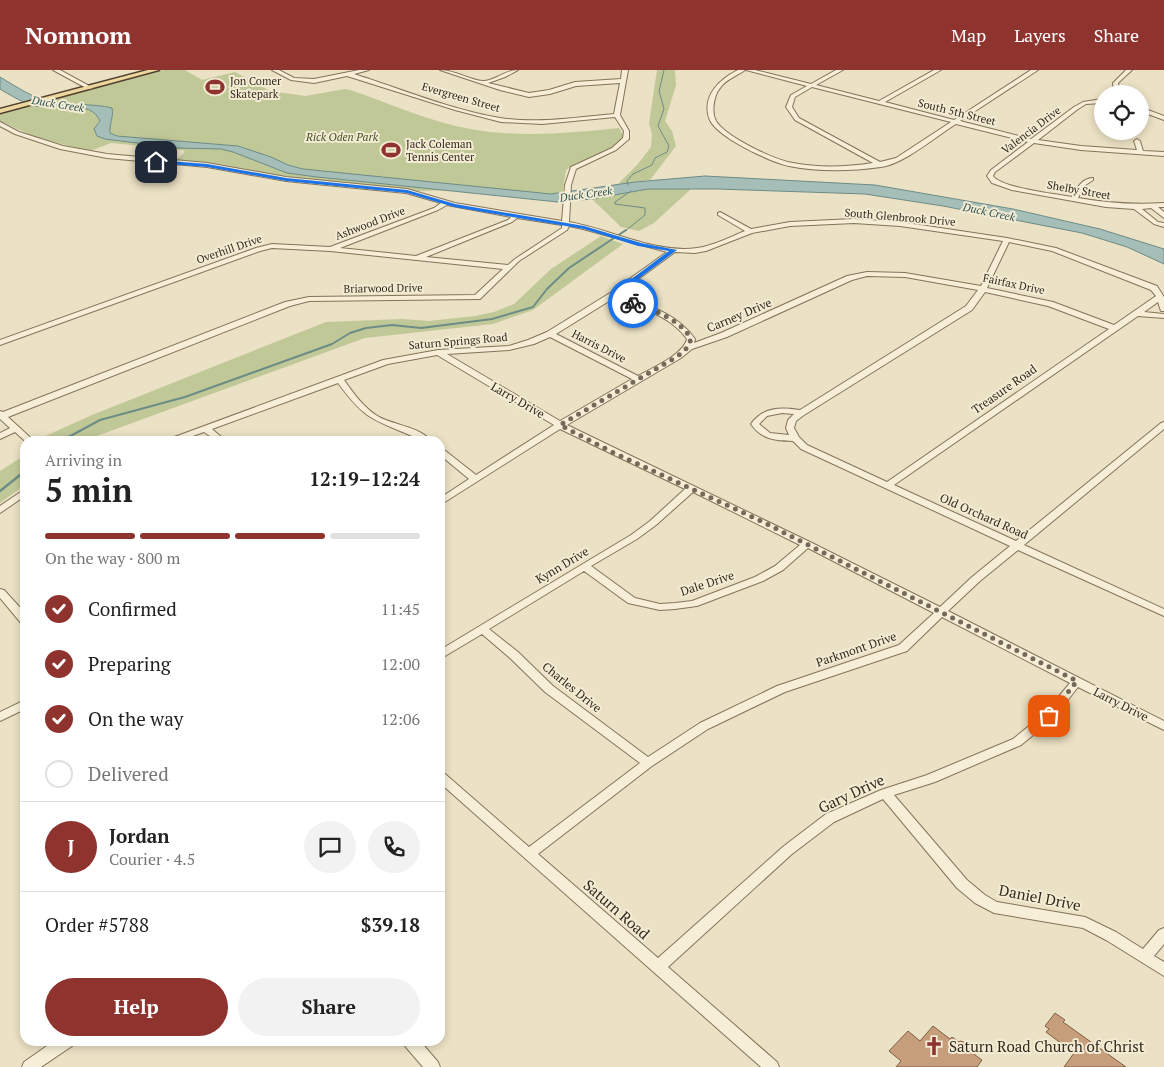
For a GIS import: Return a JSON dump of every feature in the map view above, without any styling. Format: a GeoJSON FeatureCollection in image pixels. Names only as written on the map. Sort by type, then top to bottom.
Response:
{"type":"FeatureCollection","features":[{"type":"Feature","properties":{"kind":"main road"},"geometry":{"type":"LineString","coordinates":[[0,110],[148,70]]}},
{"type":"Feature","properties":{"kind":"main road"},"geometry":{"type":"LineString","coordinates":[[88,87],[156,70]]}},
{"type":"Feature","properties":{"kind":"street"},"geometry":{"type":"LineString","coordinates":[[56,70],[88,87]]}},
{"type":"Feature","properties":{"kind":"street","name":"Evergreen Street"},"geometry":{"type":"LineString","coordinates":[[275,70],[293,79],[303,81],[314,81],[348,74],[457,109],[501,120],[542,122],[617,115]]}},
{"type":"Feature","properties":{"kind":"street"},"geometry":{"type":"LineString","coordinates":[[348,74],[366,70]]}},
{"type":"Feature","properties":{"kind":"street"},"geometry":{"type":"LineString","coordinates":[[443,70],[509,91],[529,95],[550,92],[581,83],[622,81]]}},
{"type":"Feature","properties":{"kind":"street"},"geometry":{"type":"LineString","coordinates":[[483,83],[515,70]]}},
{"type":"Feature","properties":{"kind":"street"},"geometry":{"type":"LineString","coordinates":[[567,224],[565,218],[569,176],[573,168],[582,162],[612,151],[624,142],[628,135],[627,130],[617,115],[625,70]]}},
{"type":"Feature","properties":{"kind":"street"},"geometry":{"type":"LineString","coordinates":[[742,70],[720,82],[714,92],[712,118],[723,131],[772,160],[788,165],[862,168],[881,165],[898,159],[1035,70]]}},
{"type":"Feature","properties":{"kind":"street","name":"South 5th Street"},"geometry":{"type":"LineString","coordinates":[[748,70],[1032,140],[1081,148],[1164,154]]}},
{"type":"Feature","properties":{"kind":"street"},"geometry":{"type":"LineString","coordinates":[[840,70],[793,96],[790,103],[791,111],[797,119],[881,165]]}},
{"type":"Feature","properties":{"kind":"street"},"geometry":{"type":"LineString","coordinates":[[880,103],[938,70]]}},
{"type":"Feature","properties":{"kind":"street"},"geometry":{"type":"LineString","coordinates":[[1114,85],[1116,80],[1129,70]]}},
{"type":"Feature","properties":{"kind":"street","name":"Valencia Drive"},"geometry":{"type":"LineString","coordinates":[[1003,186],[994,182],[990,176],[992,171],[1085,103],[1094,102]]}},
{"type":"Feature","properties":{"kind":"street"},"geometry":{"type":"LineString","coordinates":[[1149,112],[1164,118]]}},
{"type":"Feature","properties":{"kind":"street","name":"South Glenbrook Drive"},"geometry":{"type":"LineString","coordinates":[[0,124],[34,139],[77,151],[156,162],[207,166],[286,180],[391,188],[445,203],[567,224],[653,248],[674,250],[706,249],[750,231],[790,224],[854,221],[920,227],[1054,249],[1154,288],[1160,297]]}},
{"type":"Feature","properties":{"kind":"street"},"geometry":{"type":"LineString","coordinates":[[1137,141],[1140,152]]}},
{"type":"Feature","properties":{"kind":"street"},"geometry":{"type":"LineString","coordinates":[[1074,199],[1082,185],[1091,179]]}},
{"type":"Feature","properties":{"kind":"street","name":"Shelby Street"},"geometry":{"type":"LineString","coordinates":[[1003,186],[1074,199],[1136,207],[1164,205]]}},
{"type":"Feature","properties":{"kind":"street","name":"Ashwood Drive"},"geometry":{"type":"LineString","coordinates":[[330,249],[436,209],[445,203]]}},
{"type":"Feature","properties":{"kind":"street"},"geometry":{"type":"LineString","coordinates":[[1153,206],[1164,216]]}},
{"type":"Feature","properties":{"kind":"street"},"geometry":{"type":"LineString","coordinates":[[1136,207],[1156,223],[1164,225]]}},
{"type":"Feature","properties":{"kind":"street"},"geometry":{"type":"LineString","coordinates":[[720,214],[750,231]]}},
{"type":"Feature","properties":{"kind":"street"},"geometry":{"type":"LineString","coordinates":[[416,258],[510,221],[516,216]]}},
{"type":"Feature","properties":{"kind":"street","name":"Briarwood Drive"},"geometry":{"type":"LineString","coordinates":[[1,415],[288,304],[309,300],[477,296],[508,268],[535,248],[562,232],[567,224]]}},
{"type":"Feature","properties":{"kind":"street"},"geometry":{"type":"LineString","coordinates":[[796,438],[790,428],[792,420],[801,413],[969,308],[983,289],[1007,240]]}},
{"type":"Feature","properties":{"kind":"street","name":"Overhill Drive"},"geometry":{"type":"LineString","coordinates":[[0,343],[258,249],[272,246],[330,249],[508,268]]}},
{"type":"Feature","properties":{"kind":"street","name":"Saturn Springs Road"},"geometry":{"type":"LineString","coordinates":[[186,436],[386,362],[438,352],[509,348],[531,342],[550,334],[613,295],[674,250]]}},
{"type":"Feature","properties":{"kind":"street","name":"Carney Drive"},"geometry":{"type":"LineString","coordinates":[[445,499],[560,425],[678,356],[688,347],[724,335],[850,278],[867,274],[905,275]]}},
{"type":"Feature","properties":{"kind":"street","name":"Fairfax Drive"},"geometry":{"type":"LineString","coordinates":[[905,275],[983,289],[1050,304],[1114,328]]}},
{"type":"Feature","properties":{"kind":"street"},"geometry":{"type":"LineString","coordinates":[[613,295],[652,310],[681,326],[691,339],[688,347]]}},
{"type":"Feature","properties":{"kind":"street"},"geometry":{"type":"LineString","coordinates":[[1160,297],[1164,309]]}},
{"type":"Feature","properties":{"kind":"street","name":"Treasure Road"},"geometry":{"type":"LineString","coordinates":[[887,486],[1160,297]]}},
{"type":"Feature","properties":{"kind":"street"},"geometry":{"type":"LineString","coordinates":[[1136,313],[1164,316]]}},
{"type":"Feature","properties":{"kind":"street","name":"Harris Drive"},"geometry":{"type":"LineString","coordinates":[[550,334],[638,379]]}},
{"type":"Feature","properties":{"kind":"street","name":"Larry Drive"},"geometry":{"type":"LineString","coordinates":[[438,352],[560,425],[807,544],[1164,726]]}},
{"type":"Feature","properties":{"kind":"street"},"geometry":{"type":"LineString","coordinates":[[339,379],[360,406],[370,415],[378,420],[420,436]]}},
{"type":"Feature","properties":{"kind":"street"},"geometry":{"type":"LineString","coordinates":[[796,438],[768,436],[759,431],[755,424],[759,417],[778,410],[801,413]]}},
{"type":"Feature","properties":{"kind":"street"},"geometry":{"type":"LineString","coordinates":[[1,415],[25,436]]}},
{"type":"Feature","properties":{"kind":"street","name":"Parkmont Drive"},"geometry":{"type":"LineString","coordinates":[[528,854],[648,763],[704,726],[781,688],[903,648],[976,579],[1164,425]]}},
{"type":"Feature","properties":{"kind":"street"},"geometry":{"type":"LineString","coordinates":[[0,436],[16,428]]}},
{"type":"Feature","properties":{"kind":"street"},"geometry":{"type":"LineString","coordinates":[[206,429],[215,436]]}},
{"type":"Feature","properties":{"kind":"street","name":"Old Orchard Road"},"geometry":{"type":"LineString","coordinates":[[796,438],[804,447],[1164,613]]}},
{"type":"Feature","properties":{"kind":"street"},"geometry":{"type":"LineString","coordinates":[[445,455],[475,479]]}},
{"type":"Feature","properties":{"kind":"street","name":"Kynn Drive"},"geometry":{"type":"LineString","coordinates":[[445,652],[634,537],[653,523],[691,488]]}},
{"type":"Feature","properties":{"kind":"street"},"geometry":{"type":"LineString","coordinates":[[0,510],[20,496]]}},
{"type":"Feature","properties":{"kind":"street","name":"Dale Drive"},"geometry":{"type":"LineString","coordinates":[[584,566],[632,601],[660,607],[675,606],[693,604],[759,578],[779,568],[807,544]]}},
{"type":"Feature","properties":{"kind":"street"},"geometry":{"type":"LineString","coordinates":[[0,592],[20,614]]}},
{"type":"Feature","properties":{"kind":"street","name":"Charles Drive"},"geometry":{"type":"LineString","coordinates":[[482,629],[514,655],[549,689],[648,763]]}},
{"type":"Feature","properties":{"kind":"street","name":"Gary Drive"},"geometry":{"type":"LineString","coordinates":[[658,967],[788,850],[830,818],[885,793],[931,779],[1016,742],[1049,716],[1077,681]]}},
{"type":"Feature","properties":{"kind":"street"},"geometry":{"type":"LineString","coordinates":[[0,717],[20,707]]}},
{"type":"Feature","properties":{"kind":"street","name":"Saturn Road"},"geometry":{"type":"LineString","coordinates":[[445,780],[772,1067]]}},
{"type":"Feature","properties":{"kind":"street","name":"Daniel Drive"},"geometry":{"type":"LineString","coordinates":[[885,793],[962,884],[980,899],[994,907],[1085,923],[1164,970]]}},
{"type":"Feature","properties":{"kind":"street"},"geometry":{"type":"LineString","coordinates":[[1145,957],[1164,934]]}},
{"type":"Feature","properties":{"kind":"street"},"geometry":{"type":"LineString","coordinates":[[30,1067],[60,1046]]}},
{"type":"Feature","properties":{"kind":"street"},"geometry":{"type":"LineString","coordinates":[[414,1046],[433,1067]]}},
{"type":"Feature","properties":{"kind":"green space","name":"Rick Oden Park"},"geometry":{"type":"Polygon","coordinates":[[[163,70],[185,70],[202,80],[235,72],[270,91],[305,96],[345,89],[440,122],[489,132],[545,134],[619,128],[623,135],[613,148],[566,170],[561,202],[558,202],[456,190],[418,191],[332,183],[176,160],[185,152],[183,150],[111,143],[90,151],[37,138],[0,121],[0,113],[163,70]]]}},
{"type":"Feature","properties":{"kind":"green space"},"geometry":{"type":"Polygon","coordinates":[[[657,70],[675,70],[676,85],[665,121],[672,131],[676,146],[650,180],[618,184],[637,165],[651,147],[652,134],[649,123],[657,70]]]}},
{"type":"Feature","properties":{"kind":"green space"},"geometry":{"type":"Polygon","coordinates":[[[648,189],[691,189],[654,223],[639,231],[621,227],[592,199],[648,189]]]}},
{"type":"Feature","properties":{"kind":"green space"},"geometry":{"type":"Polygon","coordinates":[[[601,236],[623,244],[533,310],[493,324],[365,338],[97,436],[45,436],[92,415],[326,322],[402,319],[429,321],[494,312],[514,304],[551,269],[601,236]]]}},
{"type":"Feature","properties":{"kind":"green space"},"geometry":{"type":"Polygon","coordinates":[[[20,458],[20,489],[0,503],[0,471],[20,458]]]}},
{"type":"Feature","properties":{"kind":"water","name":"Duck Creek"},"geometry":{"type":"Polygon","coordinates":[[[0,77],[26,92],[46,100],[112,108],[110,133],[117,136],[238,146],[303,169],[551,194],[635,182],[705,176],[875,185],[1013,209],[1100,229],[1164,249],[1164,264],[1127,247],[1082,233],[943,206],[865,194],[717,189],[648,189],[592,199],[558,202],[287,173],[221,149],[177,148],[105,139],[97,136],[94,129],[100,121],[95,114],[80,107],[43,107],[32,105],[0,89],[0,77]]]}},
{"type":"Feature","properties":{"kind":"building","name":"Saturn Road Church of Christ"},"geometry":{"type":"Polygon","coordinates":[[[1055,1013],[1065,1020],[1063,1022],[1126,1067],[1064,1067],[1074,1053],[1046,1032],[1049,1029],[1045,1026],[1055,1013]]]}},
{"type":"Feature","properties":{"kind":"building","name":"Saturn Road Church of Christ"},"geometry":{"type":"Polygon","coordinates":[[[933,1026],[950,1039],[952,1037],[959,1042],[971,1044],[975,1055],[982,1060],[977,1067],[896,1067],[901,1061],[889,1051],[908,1031],[920,1041],[933,1026]]]}},
{"type":"Feature","properties":{"kind":"waterway"},"geometry":{"type":"LineString","coordinates":[[628,185],[627,181],[633,174],[652,165],[655,158],[667,152],[669,146],[658,126],[664,109],[659,91],[664,70]]}},
{"type":"Feature","properties":{"kind":"waterway","name":"Duck Creek"},"geometry":{"type":"LineString","coordinates":[[624,232],[645,215],[645,208],[615,204],[615,202],[631,191]]}},
{"type":"Feature","properties":{"kind":"waterway"},"geometry":{"type":"LineString","coordinates":[[70,436],[100,420],[185,397],[332,344],[350,333],[366,328],[392,325],[421,328],[492,319],[533,307],[547,289],[569,268],[626,230]]}},
{"type":"Feature","properties":{"kind":"waterway"},"geometry":{"type":"LineString","coordinates":[[0,491],[20,475]]}},
{"type":"Feature","properties":{"kind":"way so far"},"geometry":{"type":"LineString","coordinates":[[633,303],[665,316],[681,326],[691,339],[688,347],[678,356],[560,425],[612,452],[759,520],[1077,681],[1049,716]]}},
{"type":"Feature","properties":{"kind":"place","name":"Jon Comer Skatepark"},"geometry":{"type":"Point","coordinates":[215,87]}},
{"type":"Feature","properties":{"kind":"place","name":"Jack Coleman Tennis Center"},"geometry":{"type":"Point","coordinates":[391,150]}},
{"type":"Feature","properties":{"kind":"place","name":"Saturn Road Church of Christ"},"geometry":{"type":"Point","coordinates":[934,1046]}},
{"type":"Feature","properties":{"kind":"route"},"geometry":{"type":"LineString","coordinates":[[156,162],[207,166],[286,180],[391,188],[454,205],[584,227],[640,245],[663,250],[674,250],[613,295],[633,303]]}}]}
